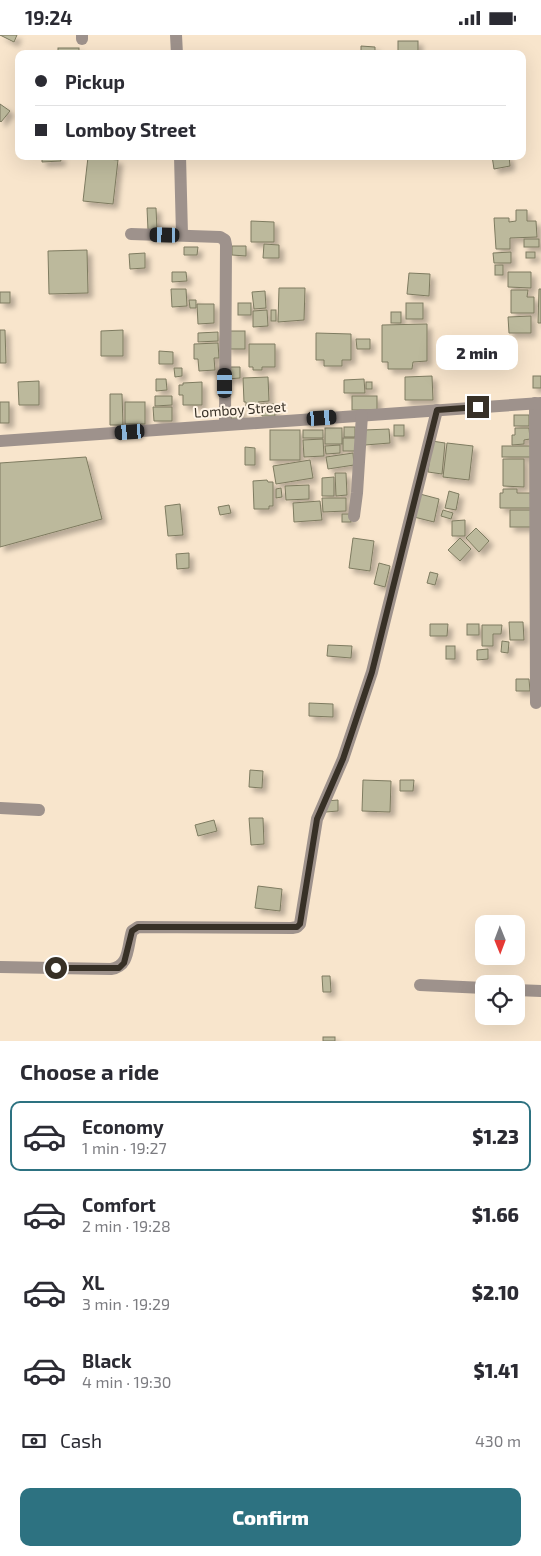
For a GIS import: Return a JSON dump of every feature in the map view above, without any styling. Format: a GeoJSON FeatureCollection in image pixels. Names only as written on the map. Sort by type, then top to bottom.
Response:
{"type":"FeatureCollection","features":[{"type":"Feature","properties":{"kind":"street"},"geometry":{"type":"LineString","coordinates":[[176,35],[177,50]]}},
{"type":"Feature","properties":{"kind":"street"},"geometry":{"type":"LineString","coordinates":[[180,160],[182,235]]}},
{"type":"Feature","properties":{"kind":"street"},"geometry":{"type":"LineString","coordinates":[[131,234],[220,237],[225,240],[225,425]]}},
{"type":"Feature","properties":{"kind":"street"},"geometry":{"type":"LineString","coordinates":[[536,703],[538,403]]}},
{"type":"Feature","properties":{"kind":"street","name":"Lomboy Street"},"geometry":{"type":"LineString","coordinates":[[0,441],[538,403]]}},
{"type":"Feature","properties":{"kind":"street"},"geometry":{"type":"LineString","coordinates":[[0,967],[119,968],[124,963],[132,931],[138,927],[297,927],[300,924],[317,819],[343,759],[372,672],[437,410]]}},
{"type":"Feature","properties":{"kind":"street"},"geometry":{"type":"LineString","coordinates":[[354,516],[362,415]]}},
{"type":"Feature","properties":{"kind":"street"},"geometry":{"type":"LineString","coordinates":[[0,808],[39,810]]}},
{"type":"Feature","properties":{"kind":"street"},"geometry":{"type":"LineString","coordinates":[[420,985],[475,988]]}},
{"type":"Feature","properties":{"kind":"street"},"geometry":{"type":"LineString","coordinates":[[525,990],[541,991]]}},
{"type":"Feature","properties":{"kind":"building"},"geometry":{"type":"Polygon","coordinates":[[[0,35],[17,35],[14,42],[0,35]]]}},
{"type":"Feature","properties":{"kind":"building"},"geometry":{"type":"Polygon","coordinates":[[[398,41],[418,41],[418,50],[398,50],[398,41]]]}},
{"type":"Feature","properties":{"kind":"building"},"geometry":{"type":"Polygon","coordinates":[[[361,46],[375,47],[375,50],[361,50],[361,46]]]}},
{"type":"Feature","properties":{"kind":"building"},"geometry":{"type":"Polygon","coordinates":[[[58,48],[79,48],[79,50],[58,50],[58,48]]]}},
{"type":"Feature","properties":{"kind":"building"},"geometry":{"type":"Polygon","coordinates":[[[0,104],[10,111],[1,122],[0,121],[0,104]]]}},
{"type":"Feature","properties":{"kind":"building"},"geometry":{"type":"Polygon","coordinates":[[[42,160],[61,161],[42,162],[42,160]]]}},
{"type":"Feature","properties":{"kind":"building"},"geometry":{"type":"Polygon","coordinates":[[[88,160],[118,160],[113,204],[83,201],[88,160]]]}},
{"type":"Feature","properties":{"kind":"building"},"geometry":{"type":"Polygon","coordinates":[[[493,160],[509,160],[510,166],[494,169],[493,160]]]}},
{"type":"Feature","properties":{"kind":"building"},"geometry":{"type":"Polygon","coordinates":[[[147,208],[156,208],[157,230],[148,230],[147,208]]]}},
{"type":"Feature","properties":{"kind":"building"},"geometry":{"type":"Polygon","coordinates":[[[516,210],[527,210],[527,221],[536,221],[537,237],[510,238],[510,249],[496,249],[494,218],[509,218],[509,222],[516,221],[516,210]]]}},
{"type":"Feature","properties":{"kind":"building"},"geometry":{"type":"Polygon","coordinates":[[[251,221],[274,222],[274,242],[251,242],[251,221]]]}},
{"type":"Feature","properties":{"kind":"building"},"geometry":{"type":"Polygon","coordinates":[[[524,239],[539,239],[539,247],[524,247],[524,239]]]}},
{"type":"Feature","properties":{"kind":"building"},"geometry":{"type":"Polygon","coordinates":[[[264,244],[279,245],[279,258],[263,258],[264,244]]]}},
{"type":"Feature","properties":{"kind":"building"},"geometry":{"type":"Polygon","coordinates":[[[232,246],[246,246],[246,256],[232,255],[232,246]]]}},
{"type":"Feature","properties":{"kind":"building"},"geometry":{"type":"Polygon","coordinates":[[[184,247],[198,247],[197,255],[184,255],[184,247]]]}},
{"type":"Feature","properties":{"kind":"building"},"geometry":{"type":"Polygon","coordinates":[[[87,250],[88,293],[49,294],[48,251],[87,250]]]}},
{"type":"Feature","properties":{"kind":"building"},"geometry":{"type":"Polygon","coordinates":[[[511,252],[511,263],[494,263],[493,253],[511,252]]]}},
{"type":"Feature","properties":{"kind":"building"},"geometry":{"type":"Polygon","coordinates":[[[526,252],[535,252],[535,258],[526,258],[526,252]]]}},
{"type":"Feature","properties":{"kind":"building"},"geometry":{"type":"Polygon","coordinates":[[[145,253],[145,268],[130,269],[129,254],[145,253]]]}},
{"type":"Feature","properties":{"kind":"building"},"geometry":{"type":"Polygon","coordinates":[[[495,265],[503,265],[503,275],[495,275],[495,265]]]}},
{"type":"Feature","properties":{"kind":"building"},"geometry":{"type":"Polygon","coordinates":[[[172,272],[186,272],[187,281],[172,282],[172,272]]]}},
{"type":"Feature","properties":{"kind":"building"},"geometry":{"type":"Polygon","coordinates":[[[508,272],[531,272],[531,288],[508,287],[508,272]]]}},
{"type":"Feature","properties":{"kind":"building"},"geometry":{"type":"Polygon","coordinates":[[[409,273],[430,274],[429,296],[407,294],[409,273]]]}},
{"type":"Feature","properties":{"kind":"building"},"geometry":{"type":"Polygon","coordinates":[[[279,288],[305,288],[304,320],[278,322],[279,288]]]}},
{"type":"Feature","properties":{"kind":"building"},"geometry":{"type":"Polygon","coordinates":[[[171,289],[186,289],[187,306],[172,307],[171,289]]]}},
{"type":"Feature","properties":{"kind":"building"},"geometry":{"type":"Polygon","coordinates":[[[539,289],[541,289],[541,323],[538,323],[539,289]]]}},
{"type":"Feature","properties":{"kind":"building"},"geometry":{"type":"Polygon","coordinates":[[[511,290],[528,290],[527,297],[534,297],[534,313],[511,313],[511,290]]]}},
{"type":"Feature","properties":{"kind":"building"},"geometry":{"type":"Polygon","coordinates":[[[265,291],[266,308],[254,309],[252,292],[265,291]]]}},
{"type":"Feature","properties":{"kind":"building"},"geometry":{"type":"Polygon","coordinates":[[[0,292],[10,292],[10,303],[0,303],[0,292]]]}},
{"type":"Feature","properties":{"kind":"building"},"geometry":{"type":"Polygon","coordinates":[[[189,300],[196,300],[196,308],[190,308],[189,300]]]}},
{"type":"Feature","properties":{"kind":"building"},"geometry":{"type":"Polygon","coordinates":[[[238,303],[251,303],[251,315],[238,315],[238,303]]]}},
{"type":"Feature","properties":{"kind":"building"},"geometry":{"type":"Polygon","coordinates":[[[406,303],[423,303],[423,319],[406,319],[406,303]]]}},
{"type":"Feature","properties":{"kind":"building"},"geometry":{"type":"Polygon","coordinates":[[[197,304],[214,304],[214,323],[198,324],[197,304]]]}},
{"type":"Feature","properties":{"kind":"building"},"geometry":{"type":"Polygon","coordinates":[[[267,310],[268,326],[253,327],[253,311],[267,310]]]}},
{"type":"Feature","properties":{"kind":"building"},"geometry":{"type":"Polygon","coordinates":[[[271,310],[276,310],[276,321],[271,321],[271,310]]]}},
{"type":"Feature","properties":{"kind":"building"},"geometry":{"type":"Polygon","coordinates":[[[391,312],[401,312],[401,323],[391,323],[391,312]]]}},
{"type":"Feature","properties":{"kind":"building"},"geometry":{"type":"Polygon","coordinates":[[[531,316],[531,333],[509,333],[508,317],[531,316]]]}},
{"type":"Feature","properties":{"kind":"building"},"geometry":{"type":"Polygon","coordinates":[[[427,324],[427,361],[413,362],[412,369],[388,369],[388,362],[382,362],[382,325],[427,324]]]}},
{"type":"Feature","properties":{"kind":"building"},"geometry":{"type":"Polygon","coordinates":[[[0,330],[5,330],[6,363],[0,363],[0,330]]]}},
{"type":"Feature","properties":{"kind":"building"},"geometry":{"type":"Polygon","coordinates":[[[123,330],[123,356],[101,356],[101,331],[123,330]]]}},
{"type":"Feature","properties":{"kind":"building"},"geometry":{"type":"Polygon","coordinates":[[[227,331],[245,331],[245,349],[227,349],[227,331]]]}},
{"type":"Feature","properties":{"kind":"building"},"geometry":{"type":"Polygon","coordinates":[[[218,332],[218,341],[198,342],[198,333],[218,332]]]}},
{"type":"Feature","properties":{"kind":"building"},"geometry":{"type":"Polygon","coordinates":[[[316,333],[351,334],[351,360],[342,360],[342,366],[324,366],[324,360],[316,360],[316,333]]]}},
{"type":"Feature","properties":{"kind":"building"},"geometry":{"type":"Polygon","coordinates":[[[356,339],[370,339],[370,349],[357,349],[356,339]]]}},
{"type":"Feature","properties":{"kind":"building"},"geometry":{"type":"Polygon","coordinates":[[[218,343],[219,358],[214,358],[215,370],[199,371],[198,359],[194,359],[194,344],[218,343]]]}},
{"type":"Feature","properties":{"kind":"building"},"geometry":{"type":"Polygon","coordinates":[[[249,344],[275,344],[275,367],[262,367],[262,370],[253,370],[253,367],[249,367],[249,344]]]}},
{"type":"Feature","properties":{"kind":"building"},"geometry":{"type":"Polygon","coordinates":[[[159,351],[173,352],[173,364],[159,364],[159,351]]]}},
{"type":"Feature","properties":{"kind":"building"},"geometry":{"type":"Polygon","coordinates":[[[227,367],[240,367],[240,378],[227,379],[227,367]]]}},
{"type":"Feature","properties":{"kind":"building"},"geometry":{"type":"Polygon","coordinates":[[[174,368],[182,368],[182,376],[175,377],[174,368]]]}},
{"type":"Feature","properties":{"kind":"building"},"geometry":{"type":"Polygon","coordinates":[[[432,376],[433,400],[405,400],[405,377],[432,376]]]}},
{"type":"Feature","properties":{"kind":"building"},"geometry":{"type":"Polygon","coordinates":[[[533,376],[541,376],[541,388],[533,388],[533,376]]]}},
{"type":"Feature","properties":{"kind":"building"},"geometry":{"type":"Polygon","coordinates":[[[268,377],[269,401],[258,402],[259,408],[246,408],[243,378],[268,377]]]}},
{"type":"Feature","properties":{"kind":"building"},"geometry":{"type":"Polygon","coordinates":[[[156,379],[166,379],[167,390],[156,391],[156,379]]]}},
{"type":"Feature","properties":{"kind":"building"},"geometry":{"type":"Polygon","coordinates":[[[364,379],[365,393],[344,393],[344,380],[364,379]]]}},
{"type":"Feature","properties":{"kind":"building"},"geometry":{"type":"Polygon","coordinates":[[[39,381],[39,405],[19,405],[18,382],[39,381]]]}},
{"type":"Feature","properties":{"kind":"building"},"geometry":{"type":"Polygon","coordinates":[[[202,382],[202,405],[183,405],[183,395],[179,395],[179,385],[202,382]]]}},
{"type":"Feature","properties":{"kind":"building"},"geometry":{"type":"Polygon","coordinates":[[[366,382],[372,382],[372,389],[366,389],[366,382]]]}},
{"type":"Feature","properties":{"kind":"building"},"geometry":{"type":"Polygon","coordinates":[[[110,394],[122,394],[123,425],[110,425],[110,394]]]}},
{"type":"Feature","properties":{"kind":"building"},"geometry":{"type":"Polygon","coordinates":[[[155,396],[172,396],[172,405],[155,406],[155,396]]]}},
{"type":"Feature","properties":{"kind":"building"},"geometry":{"type":"Polygon","coordinates":[[[352,396],[377,396],[377,410],[352,410],[352,396]]]}},
{"type":"Feature","properties":{"kind":"building"},"geometry":{"type":"Polygon","coordinates":[[[0,402],[9,402],[9,423],[0,423],[0,402]]]}},
{"type":"Feature","properties":{"kind":"building"},"geometry":{"type":"Polygon","coordinates":[[[125,402],[145,402],[145,424],[125,424],[125,402]]]}},
{"type":"Feature","properties":{"kind":"building"},"geometry":{"type":"Polygon","coordinates":[[[261,404],[274,404],[275,416],[262,416],[261,404]]]}},
{"type":"Feature","properties":{"kind":"building"},"geometry":{"type":"Polygon","coordinates":[[[153,407],[172,407],[172,421],[154,421],[153,407]]]}},
{"type":"Feature","properties":{"kind":"building"},"geometry":{"type":"Polygon","coordinates":[[[231,410],[242,410],[242,419],[231,419],[231,410]]]}},
{"type":"Feature","properties":{"kind":"building"},"geometry":{"type":"Polygon","coordinates":[[[514,415],[529,415],[529,426],[514,426],[514,415]]]}},
{"type":"Feature","properties":{"kind":"building"},"geometry":{"type":"Polygon","coordinates":[[[394,425],[404,425],[404,436],[394,436],[394,425]]]}},
{"type":"Feature","properties":{"kind":"building"},"geometry":{"type":"Polygon","coordinates":[[[344,427],[355,427],[355,437],[344,437],[344,427]]]}},
{"type":"Feature","properties":{"kind":"building"},"geometry":{"type":"Polygon","coordinates":[[[325,428],[342,428],[342,444],[325,444],[325,428]]]}},
{"type":"Feature","properties":{"kind":"building"},"geometry":{"type":"Polygon","coordinates":[[[515,428],[529,428],[530,439],[524,440],[524,444],[512,445],[512,435],[515,435],[515,428]]]}},
{"type":"Feature","properties":{"kind":"building"},"geometry":{"type":"Polygon","coordinates":[[[389,429],[390,443],[365,445],[364,430],[389,429]]]}},
{"type":"Feature","properties":{"kind":"building"},"geometry":{"type":"Polygon","coordinates":[[[270,430],[300,430],[300,460],[270,460],[270,430]]]}},
{"type":"Feature","properties":{"kind":"building"},"geometry":{"type":"Polygon","coordinates":[[[303,430],[323,430],[323,438],[303,438],[303,430]]]}},
{"type":"Feature","properties":{"kind":"building"},"geometry":{"type":"Polygon","coordinates":[[[343,438],[356,438],[356,451],[343,451],[343,438]]]}},
{"type":"Feature","properties":{"kind":"building"},"geometry":{"type":"Polygon","coordinates":[[[323,439],[324,456],[304,457],[303,440],[323,439]]]}},
{"type":"Feature","properties":{"kind":"building"},"geometry":{"type":"Polygon","coordinates":[[[432,441],[445,443],[442,474],[428,472],[432,441]]]}},
{"type":"Feature","properties":{"kind":"building"},"geometry":{"type":"Polygon","coordinates":[[[447,443],[473,446],[469,480],[443,477],[447,443]]]}},
{"type":"Feature","properties":{"kind":"building"},"geometry":{"type":"Polygon","coordinates":[[[340,445],[340,453],[326,454],[325,446],[340,445]]]}},
{"type":"Feature","properties":{"kind":"building"},"geometry":{"type":"Polygon","coordinates":[[[502,446],[531,446],[531,457],[502,457],[502,446]]]}},
{"type":"Feature","properties":{"kind":"building"},"geometry":{"type":"Polygon","coordinates":[[[245,447],[255,448],[255,465],[245,465],[245,447]]]}},
{"type":"Feature","properties":{"kind":"building"},"geometry":{"type":"Polygon","coordinates":[[[353,453],[354,465],[328,469],[326,457],[353,453]]]}},
{"type":"Feature","properties":{"kind":"building"},"geometry":{"type":"Polygon","coordinates":[[[86,457],[102,519],[0,547],[0,463],[86,457]]]}},
{"type":"Feature","properties":{"kind":"building"},"geometry":{"type":"Polygon","coordinates":[[[503,459],[524,459],[524,487],[503,486],[503,459]]]}},
{"type":"Feature","properties":{"kind":"building"},"geometry":{"type":"Polygon","coordinates":[[[310,460],[313,478],[276,484],[273,466],[310,460]]]}},
{"type":"Feature","properties":{"kind":"building"},"geometry":{"type":"Polygon","coordinates":[[[335,473],[346,473],[347,495],[336,496],[335,473]]]}},
{"type":"Feature","properties":{"kind":"building"},"geometry":{"type":"Polygon","coordinates":[[[334,477],[334,496],[322,496],[322,478],[334,477]]]}},
{"type":"Feature","properties":{"kind":"building"},"geometry":{"type":"Polygon","coordinates":[[[267,480],[268,482],[273,482],[273,506],[269,506],[269,509],[254,509],[253,481],[267,480]]]}},
{"type":"Feature","properties":{"kind":"building"},"geometry":{"type":"Polygon","coordinates":[[[309,485],[309,499],[286,500],[285,486],[309,485]]]}},
{"type":"Feature","properties":{"kind":"building"},"geometry":{"type":"Polygon","coordinates":[[[281,488],[282,497],[276,498],[276,489],[281,488]]]}},
{"type":"Feature","properties":{"kind":"building"},"geometry":{"type":"Polygon","coordinates":[[[503,489],[517,489],[517,493],[531,493],[531,508],[500,508],[500,493],[503,493],[503,489]]]}},
{"type":"Feature","properties":{"kind":"building"},"geometry":{"type":"Polygon","coordinates":[[[449,491],[459,494],[456,510],[445,508],[449,491]]]}},
{"type":"Feature","properties":{"kind":"building"},"geometry":{"type":"Polygon","coordinates":[[[420,494],[439,499],[434,522],[414,517],[420,494]]]}},
{"type":"Feature","properties":{"kind":"building"},"geometry":{"type":"Polygon","coordinates":[[[322,498],[346,498],[346,511],[323,512],[322,498]]]}},
{"type":"Feature","properties":{"kind":"building"},"geometry":{"type":"Polygon","coordinates":[[[320,501],[322,520],[294,522],[293,503],[320,501]]]}},
{"type":"Feature","properties":{"kind":"building"},"geometry":{"type":"Polygon","coordinates":[[[180,504],[183,535],[168,536],[165,506],[180,504]]]}},
{"type":"Feature","properties":{"kind":"building"},"geometry":{"type":"Polygon","coordinates":[[[229,505],[231,513],[220,515],[218,507],[229,505]]]}},
{"type":"Feature","properties":{"kind":"building"},"geometry":{"type":"Polygon","coordinates":[[[443,510],[453,513],[451,519],[441,516],[443,510]]]}},
{"type":"Feature","properties":{"kind":"building"},"geometry":{"type":"Polygon","coordinates":[[[510,510],[531,510],[531,527],[510,527],[510,510]]]}},
{"type":"Feature","properties":{"kind":"building"},"geometry":{"type":"Polygon","coordinates":[[[342,514],[351,514],[351,522],[342,522],[342,514]]]}},
{"type":"Feature","properties":{"kind":"building"},"geometry":{"type":"Polygon","coordinates":[[[465,520],[465,536],[452,536],[452,521],[465,520]]]}},
{"type":"Feature","properties":{"kind":"building"},"geometry":{"type":"Polygon","coordinates":[[[476,528],[489,541],[479,552],[466,538],[476,528]]]}},
{"type":"Feature","properties":{"kind":"building"},"geometry":{"type":"Polygon","coordinates":[[[353,538],[374,541],[370,571],[349,568],[353,538]]]}},
{"type":"Feature","properties":{"kind":"building"},"geometry":{"type":"Polygon","coordinates":[[[460,538],[471,549],[460,561],[448,550],[460,538]]]}},
{"type":"Feature","properties":{"kind":"building"},"geometry":{"type":"Polygon","coordinates":[[[189,553],[189,568],[177,569],[176,554],[189,553]]]}},
{"type":"Feature","properties":{"kind":"building"},"geometry":{"type":"Polygon","coordinates":[[[379,563],[390,566],[385,587],[374,584],[379,563]]]}},
{"type":"Feature","properties":{"kind":"building"},"geometry":{"type":"Polygon","coordinates":[[[430,572],[438,574],[435,585],[427,583],[430,572]]]}},
{"type":"Feature","properties":{"kind":"building"},"geometry":{"type":"Polygon","coordinates":[[[509,622],[523,622],[524,640],[510,640],[509,622]]]}},
{"type":"Feature","properties":{"kind":"building"},"geometry":{"type":"Polygon","coordinates":[[[430,624],[448,624],[447,636],[430,636],[430,624]]]}},
{"type":"Feature","properties":{"kind":"building"},"geometry":{"type":"Polygon","coordinates":[[[467,624],[479,624],[479,635],[467,635],[467,624]]]}},
{"type":"Feature","properties":{"kind":"building"},"geometry":{"type":"Polygon","coordinates":[[[482,625],[502,625],[501,634],[493,634],[493,646],[482,646],[482,625]]]}},
{"type":"Feature","properties":{"kind":"building"},"geometry":{"type":"Polygon","coordinates":[[[502,641],[509,642],[508,653],[501,652],[502,641]]]}},
{"type":"Feature","properties":{"kind":"building"},"geometry":{"type":"Polygon","coordinates":[[[328,645],[352,646],[351,658],[327,656],[328,645]]]}},
{"type":"Feature","properties":{"kind":"building"},"geometry":{"type":"Polygon","coordinates":[[[446,646],[455,646],[455,659],[446,659],[446,646]]]}},
{"type":"Feature","properties":{"kind":"building"},"geometry":{"type":"Polygon","coordinates":[[[488,649],[488,659],[477,660],[477,650],[488,649]]]}},
{"type":"Feature","properties":{"kind":"building"},"geometry":{"type":"Polygon","coordinates":[[[516,679],[529,679],[530,691],[516,691],[516,679]]]}},
{"type":"Feature","properties":{"kind":"building"},"geometry":{"type":"Polygon","coordinates":[[[309,703],[333,704],[333,717],[309,716],[309,703]]]}},
{"type":"Feature","properties":{"kind":"building"},"geometry":{"type":"Polygon","coordinates":[[[250,770],[263,771],[262,788],[249,787],[250,770]]]}},
{"type":"Feature","properties":{"kind":"building"},"geometry":{"type":"Polygon","coordinates":[[[363,780],[391,781],[390,812],[362,811],[363,780]]]}},
{"type":"Feature","properties":{"kind":"building"},"geometry":{"type":"Polygon","coordinates":[[[400,780],[414,780],[413,791],[400,791],[400,780]]]}},
{"type":"Feature","properties":{"kind":"building"},"geometry":{"type":"Polygon","coordinates":[[[338,800],[338,811],[326,812],[326,801],[338,800]]]}},
{"type":"Feature","properties":{"kind":"building"},"geometry":{"type":"Polygon","coordinates":[[[249,818],[263,818],[264,844],[251,845],[249,818]]]}},
{"type":"Feature","properties":{"kind":"building"},"geometry":{"type":"Polygon","coordinates":[[[214,820],[217,831],[198,836],[195,825],[214,820]]]}},
{"type":"Feature","properties":{"kind":"building"},"geometry":{"type":"Polygon","coordinates":[[[258,886],[282,889],[280,911],[255,908],[258,886]]]}},
{"type":"Feature","properties":{"kind":"building"},"geometry":{"type":"Polygon","coordinates":[[[322,976],[330,976],[331,992],[323,992],[322,976]]]}},
{"type":"Feature","properties":{"kind":"building"},"geometry":{"type":"Polygon","coordinates":[[[323,1037],[335,1037],[335,1041],[323,1041],[323,1037]]]}},
{"type":"Feature","properties":{"kind":"route"},"geometry":{"type":"LineString","coordinates":[[56,968],[119,968],[124,963],[132,931],[138,927],[297,927],[300,924],[317,819],[343,759],[372,672],[437,410],[478,407]]}}]}
